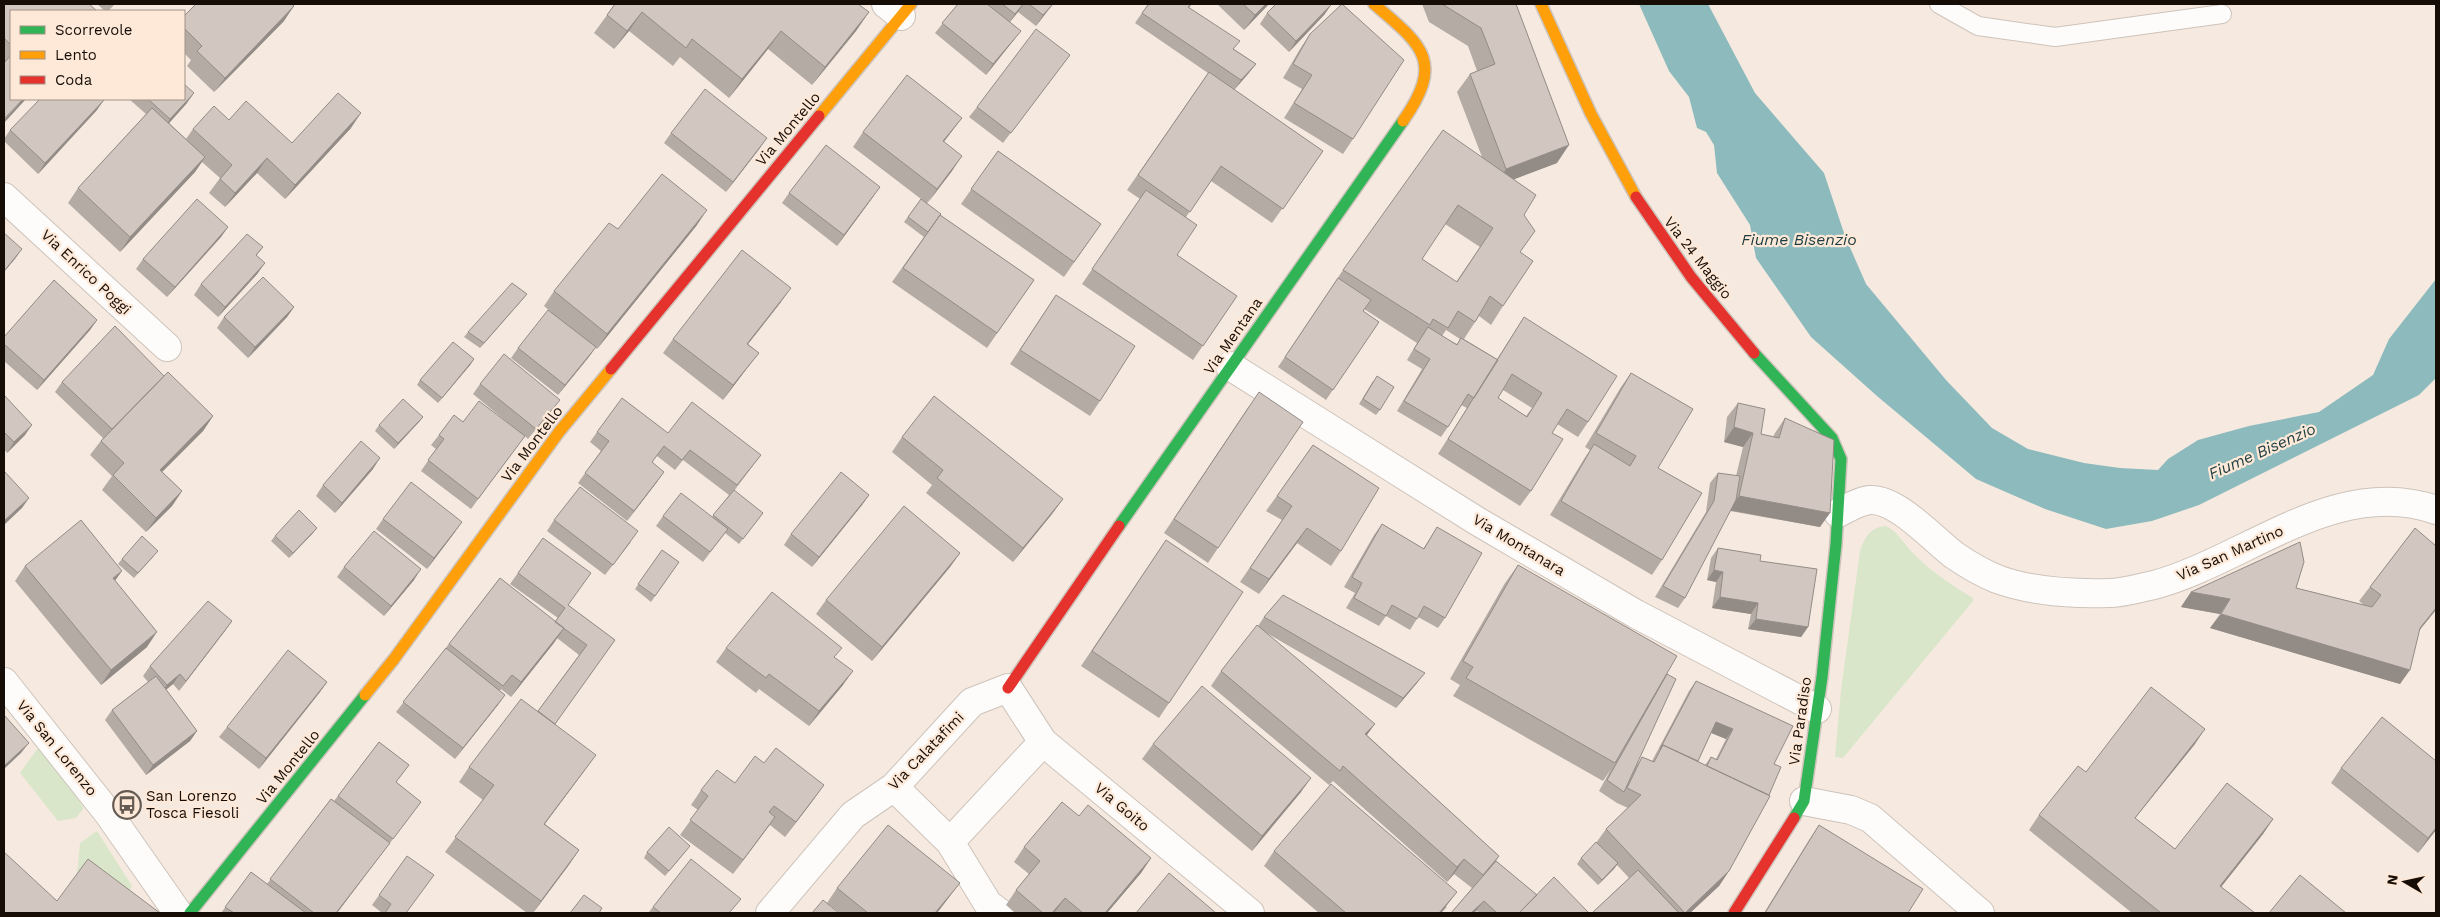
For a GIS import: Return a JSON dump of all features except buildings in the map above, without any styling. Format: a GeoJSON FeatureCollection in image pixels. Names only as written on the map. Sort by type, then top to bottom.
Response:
{"type":"FeatureCollection","features":[{"type":"Feature","properties":{"kind":"street","name":"Via Mentana"},"geometry":{"type":"LineString","coordinates":[[1008,688],[1230,366],[1417,101],[1422,90],[1426,64],[1420,44],[1374,4]]}},
{"type":"Feature","properties":{"kind":"street","name":"Via 24 Maggio"},"geometry":{"type":"LineString","coordinates":[[1541,4],[1571,74],[1609,148],[1650,220],[1688,273],[1837,446],[1840,453],[1841,469],[1838,513]]}},
{"type":"Feature","properties":{"kind":"street","name":"Via Montello"},"geometry":{"type":"LineString","coordinates":[[190,913],[394,659],[559,432],[900,8]]}},
{"type":"Feature","properties":{"kind":"street","name":"Via Enrico Poggi"},"geometry":{"type":"LineString","coordinates":[[4,197],[167,348]]}},
{"type":"Feature","properties":{"kind":"street","name":"Via Montanara"},"geometry":{"type":"LineString","coordinates":[[1230,366],[1477,521],[1644,618],[1817,709]]}},
{"type":"Feature","properties":{"kind":"street","name":"Via San Martino"},"geometry":{"type":"LineString","coordinates":[[1838,513],[1870,500],[1882,501],[1894,507],[1954,555],[1997,579],[2051,591],[2084,594],[2114,593],[2161,583],[2193,572],[2301,521],[2353,505],[2392,500],[2420,504],[2436,510]]}},
{"type":"Feature","properties":{"kind":"street","name":"Via Paradiso"},"geometry":{"type":"LineString","coordinates":[[1734,913],[1774,853],[1804,801],[1817,709],[1838,513]]}},
{"type":"Feature","properties":{"kind":"street","name":"Via San Lorenzo"},"geometry":{"type":"LineString","coordinates":[[4,682],[108,813],[178,913]]}},
{"type":"Feature","properties":{"kind":"street","name":"Via Goito"},"geometry":{"type":"LineString","coordinates":[[1008,688],[1043,742],[1250,913]]}},
{"type":"Feature","properties":{"kind":"street","name":"Via Calatafimi"},"geometry":{"type":"LineString","coordinates":[[770,913],[854,815],[894,787],[972,702],[1008,688]]}},
{"type":"Feature","properties":{"kind":"street"},"geometry":{"type":"LineString","coordinates":[[950,842],[1043,742]]}},
{"type":"Feature","properties":{"kind":"street"},"geometry":{"type":"LineString","coordinates":[[894,787],[950,842],[988,904],[1000,913]]}},
{"type":"Feature","properties":{"kind":"street"},"geometry":{"type":"LineString","coordinates":[[1804,801],[1851,810],[1870,818],[1980,913]]}},
{"type":"Feature","properties":{"kind":"lane"},"geometry":{"type":"LineString","coordinates":[[1939,4],[1978,26],[2055,37],[2222,14]]}},
{"type":"Feature","properties":{"kind":"green space"},"geometry":{"type":"Polygon","coordinates":[[[1886,526],[1895,532],[1925,565],[1973,598],[1973,601],[1843,758],[1835,757],[1841,690],[1860,551],[1864,541],[1872,531],[1886,526]]]}},
{"type":"Feature","properties":{"kind":"green space"},"geometry":{"type":"Polygon","coordinates":[[[40,745],[84,808],[76,818],[58,821],[20,773],[40,745]]]}},
{"type":"Feature","properties":{"kind":"green space"},"geometry":{"type":"Polygon","coordinates":[[[97,831],[132,886],[122,907],[77,875],[80,843],[97,831]]]}},
{"type":"Feature","properties":{"kind":"water","name":"Fiume Bisenzio"},"geometry":{"type":"Polygon","coordinates":[[[1639,4],[1708,4],[1755,93],[1824,173],[1845,236],[1866,284],[1946,380],[1992,428],[2028,449],[2084,463],[2120,468],[2158,470],[2168,459],[2198,440],[2249,426],[2319,412],[2373,375],[2389,339],[2436,279],[2436,378],[2419,395],[2199,505],[2152,521],[2106,529],[2045,509],[1976,479],[1877,396],[1811,337],[1756,258],[1750,225],[1717,173],[1714,145],[1706,132],[1697,128],[1689,97],[1669,71],[1639,4]]]}},
{"type":"Feature","properties":{"kind":"traffic: fast"},"geometry":{"type":"LineString","coordinates":[[1119,526],[1403,121]]}},
{"type":"Feature","properties":{"kind":"traffic: fast"},"geometry":{"type":"LineString","coordinates":[[1754,353],[1832,438],[1841,459],[1836,544],[1822,677],[1804,801],[1794,818]]}},
{"type":"Feature","properties":{"kind":"traffic: fast"},"geometry":{"type":"LineString","coordinates":[[190,913],[365,695]]}},
{"type":"Feature","properties":{"kind":"traffic: slow"},"geometry":{"type":"LineString","coordinates":[[819,116],[911,4]]}},
{"type":"Feature","properties":{"kind":"traffic: slow"},"geometry":{"type":"LineString","coordinates":[[1374,4],[1405,31],[1422,55],[1425,68],[1423,83],[1416,100],[1403,121]]}},
{"type":"Feature","properties":{"kind":"traffic: slow"},"geometry":{"type":"LineString","coordinates":[[1541,4],[1591,114],[1636,197]]}},
{"type":"Feature","properties":{"kind":"traffic: slow"},"geometry":{"type":"LineString","coordinates":[[365,695],[394,659],[559,432],[611,369]]}},
{"type":"Feature","properties":{"kind":"traffic: jam"},"geometry":{"type":"LineString","coordinates":[[611,369],[819,116]]}},
{"type":"Feature","properties":{"kind":"traffic: jam"},"geometry":{"type":"LineString","coordinates":[[1636,197],[1691,277],[1754,353]]}},
{"type":"Feature","properties":{"kind":"traffic: jam"},"geometry":{"type":"LineString","coordinates":[[1008,688],[1119,526]]}},
{"type":"Feature","properties":{"kind":"traffic: jam"},"geometry":{"type":"LineString","coordinates":[[1734,913],[1794,818]]}},
{"type":"Feature","properties":{"kind":"place","name":"San Lorenzo Tosca Fiesoli"},"geometry":{"type":"Point","coordinates":[127,805]}}]}
